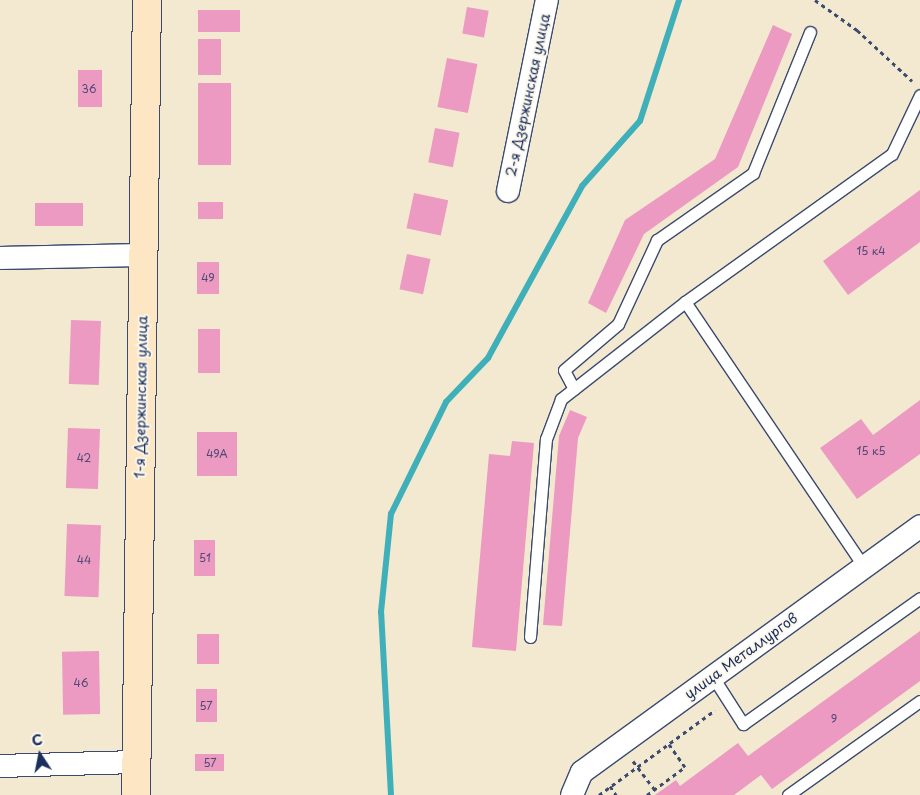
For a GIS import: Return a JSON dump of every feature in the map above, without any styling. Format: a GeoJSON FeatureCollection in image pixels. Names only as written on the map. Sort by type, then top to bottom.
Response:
{"type":"FeatureCollection","features":[{"type":"Feature","properties":{"kind":"street","name":"1-я Дзержинская улица"},"geometry":{"type":"LineString","coordinates":[[136,795],[147,0]]}},
{"type":"Feature","properties":{"kind":"street","name":"2-я Дзержинская улица"},"geometry":{"type":"LineString","coordinates":[[508,191],[547,0]]}},
{"type":"Feature","properties":{"kind":"street"},"geometry":{"type":"LineString","coordinates":[[0,258],[142,254]]}},
{"type":"Feature","properties":{"kind":"street","name":"улица Металлургов"},"geometry":{"type":"LineString","coordinates":[[572,795],[582,772],[920,526]]}},
{"type":"Feature","properties":{"kind":"street"},"geometry":{"type":"LineString","coordinates":[[0,766],[137,762]]}},
{"type":"Feature","properties":{"kind":"lane"},"geometry":{"type":"LineString","coordinates":[[574,389],[564,370],[618,324],[657,240],[753,174],[810,32]]}},
{"type":"Feature","properties":{"kind":"lane"},"geometry":{"type":"LineString","coordinates":[[530,637],[546,439],[562,399],[685,302],[892,154],[920,95]]}},
{"type":"Feature","properties":{"kind":"lane"},"geometry":{"type":"LineString","coordinates":[[685,302],[864,567]]}},
{"type":"Feature","properties":{"kind":"lane"},"geometry":{"type":"LineString","coordinates":[[713,676],[744,724],[920,598]]}},
{"type":"Feature","properties":{"kind":"lane"},"geometry":{"type":"LineString","coordinates":[[788,795],[920,701]]}},
{"type":"Feature","properties":{"kind":"path"},"geometry":{"type":"LineString","coordinates":[[815,0],[857,30],[913,82]]}},
{"type":"Feature","properties":{"kind":"path"},"geometry":{"type":"LineString","coordinates":[[599,795],[728,700]]}},
{"type":"Feature","properties":{"kind":"path"},"geometry":{"type":"LineString","coordinates":[[620,744],[654,789]]}},
{"type":"Feature","properties":{"kind":"path"},"geometry":{"type":"LineString","coordinates":[[647,795],[685,766],[669,744]]}},
{"type":"Feature","properties":{"kind":"path"},"geometry":{"type":"LineString","coordinates":[[610,786],[616,795]]}},
{"type":"Feature","properties":{"kind":"building"},"geometry":{"type":"Polygon","coordinates":[[[467,7],[489,11],[484,37],[462,34],[467,7]]]}},
{"type":"Feature","properties":{"kind":"building"},"geometry":{"type":"Polygon","coordinates":[[[198,10],[240,10],[240,32],[198,32],[198,10]]]}},
{"type":"Feature","properties":{"kind":"building"},"geometry":{"type":"Polygon","coordinates":[[[773,25],[792,34],[738,167],[644,234],[606,313],[588,303],[625,220],[715,159],[773,25]]]}},
{"type":"Feature","properties":{"kind":"building"},"geometry":{"type":"Polygon","coordinates":[[[198,39],[221,39],[221,75],[198,75],[198,39]]]}},
{"type":"Feature","properties":{"kind":"building"},"geometry":{"type":"Polygon","coordinates":[[[447,58],[477,64],[468,113],[437,107],[447,58]]]}},
{"type":"Feature","properties":{"kind":"building"},"geometry":{"type":"Polygon","coordinates":[[[78,70],[102,70],[102,107],[78,107],[78,70]]]}},
{"type":"Feature","properties":{"kind":"building"},"geometry":{"type":"Polygon","coordinates":[[[198,83],[231,83],[231,165],[198,165],[198,83]]]}},
{"type":"Feature","properties":{"kind":"building"},"geometry":{"type":"Polygon","coordinates":[[[435,128],[460,133],[453,167],[428,162],[435,128]]]}},
{"type":"Feature","properties":{"kind":"building"},"geometry":{"type":"Polygon","coordinates":[[[920,190],[920,242],[848,295],[823,261],[920,190]]]}},
{"type":"Feature","properties":{"kind":"building"},"geometry":{"type":"Polygon","coordinates":[[[414,193],[448,200],[441,235],[407,228],[414,193]]]}},
{"type":"Feature","properties":{"kind":"building"},"geometry":{"type":"Polygon","coordinates":[[[198,202],[223,202],[223,219],[198,219],[198,202]]]}},
{"type":"Feature","properties":{"kind":"building"},"geometry":{"type":"Polygon","coordinates":[[[35,203],[83,203],[83,226],[35,226],[35,203]]]}},
{"type":"Feature","properties":{"kind":"building"},"geometry":{"type":"Polygon","coordinates":[[[407,254],[430,259],[423,294],[400,289],[407,254]]]}},
{"type":"Feature","properties":{"kind":"building"},"geometry":{"type":"Polygon","coordinates":[[[197,262],[219,262],[219,294],[197,294],[197,262]]]}},
{"type":"Feature","properties":{"kind":"building"},"geometry":{"type":"Polygon","coordinates":[[[71,320],[101,321],[99,385],[69,384],[71,320]]]}},
{"type":"Feature","properties":{"kind":"building"},"geometry":{"type":"Polygon","coordinates":[[[198,329],[220,329],[220,373],[198,373],[198,329]]]}},
{"type":"Feature","properties":{"kind":"building"},"geometry":{"type":"Polygon","coordinates":[[[920,400],[920,454],[857,499],[820,448],[861,419],[873,435],[920,400]]]}},
{"type":"Feature","properties":{"kind":"building"},"geometry":{"type":"Polygon","coordinates":[[[570,410],[587,417],[578,438],[562,626],[543,625],[559,436],[570,410]]]}},
{"type":"Feature","properties":{"kind":"building"},"geometry":{"type":"Polygon","coordinates":[[[68,428],[100,429],[98,489],[66,488],[68,428]]]}},
{"type":"Feature","properties":{"kind":"building"},"geometry":{"type":"Polygon","coordinates":[[[197,432],[237,432],[237,476],[197,476],[197,432]]]}},
{"type":"Feature","properties":{"kind":"building"},"geometry":{"type":"Polygon","coordinates":[[[512,441],[534,443],[516,651],[472,647],[489,454],[510,456],[512,441]]]}},
{"type":"Feature","properties":{"kind":"building"},"geometry":{"type":"Polygon","coordinates":[[[67,524],[101,525],[98,597],[64,596],[67,524]]]}},
{"type":"Feature","properties":{"kind":"building"},"geometry":{"type":"Polygon","coordinates":[[[194,540],[215,540],[215,576],[194,576],[194,540]]]}},
{"type":"Feature","properties":{"kind":"building"},"geometry":{"type":"Polygon","coordinates":[[[920,631],[920,681],[772,789],[761,775],[734,795],[655,795],[676,780],[680,786],[738,743],[748,756],[920,631]]]}},
{"type":"Feature","properties":{"kind":"building"},"geometry":{"type":"Polygon","coordinates":[[[197,634],[219,634],[219,664],[197,664],[197,634]]]}},
{"type":"Feature","properties":{"kind":"building"},"geometry":{"type":"Polygon","coordinates":[[[99,651],[100,714],[63,715],[62,652],[99,651]]]}},
{"type":"Feature","properties":{"kind":"building"},"geometry":{"type":"Polygon","coordinates":[[[196,689],[217,689],[217,722],[196,722],[196,689]]]}},
{"type":"Feature","properties":{"kind":"building"},"geometry":{"type":"Polygon","coordinates":[[[195,754],[224,754],[224,771],[195,771],[195,754]]]}},
{"type":"Feature","properties":{"kind":"waterway"},"geometry":{"type":"LineString","coordinates":[[391,795],[381,612],[391,514],[446,402],[488,358],[582,186],[640,121],[679,0]]}}]}
